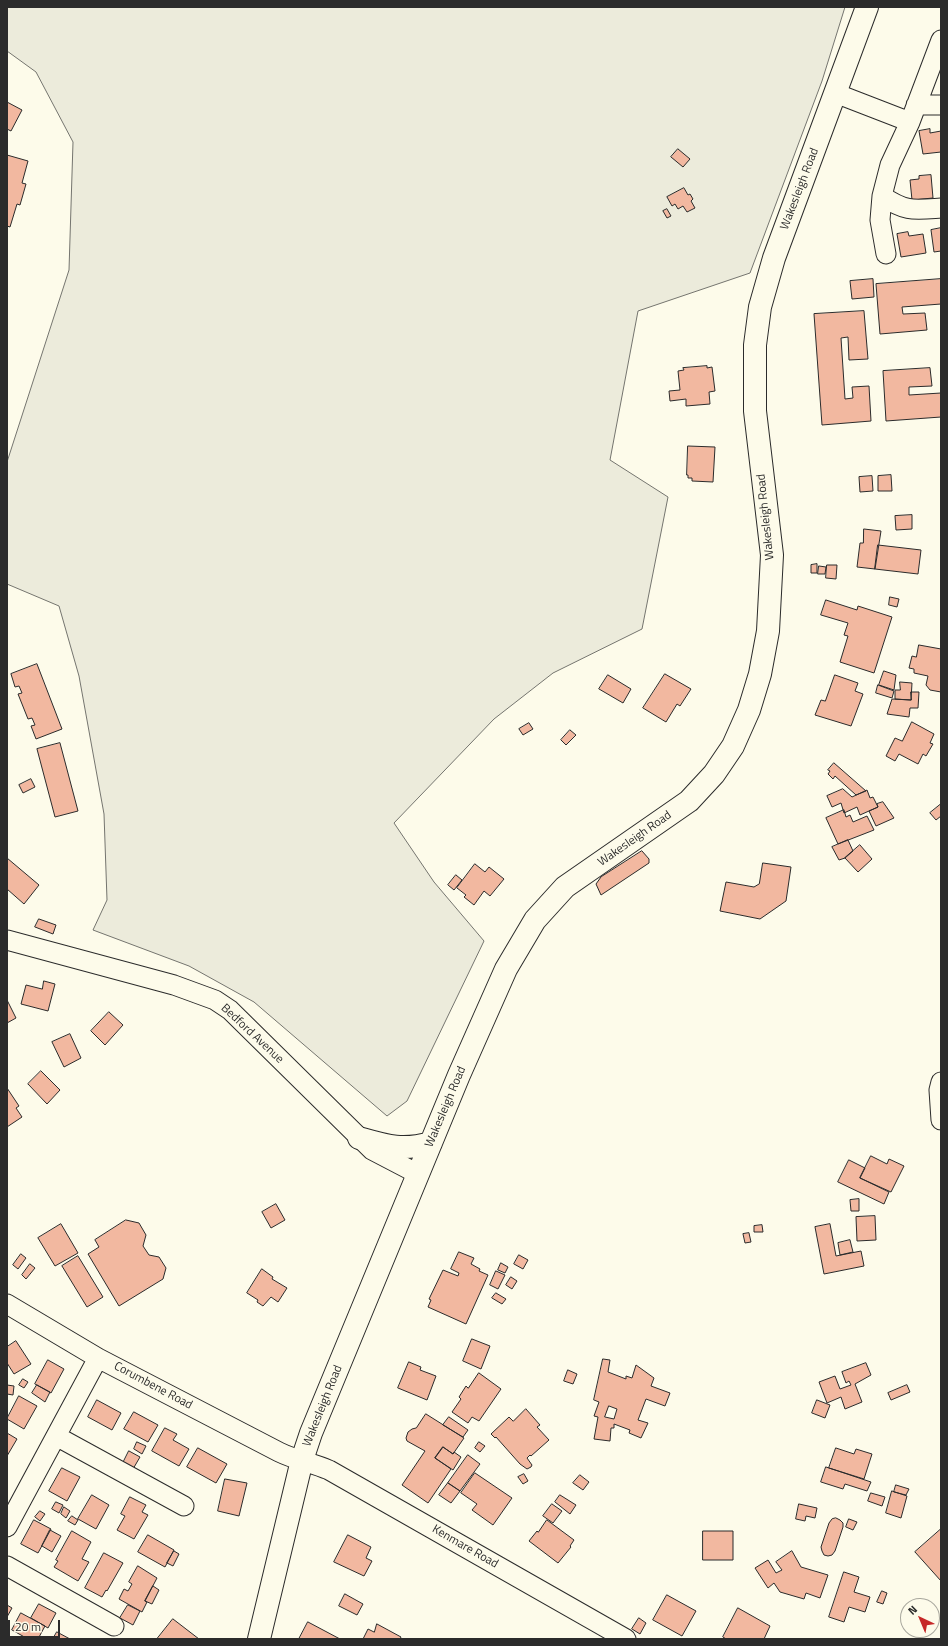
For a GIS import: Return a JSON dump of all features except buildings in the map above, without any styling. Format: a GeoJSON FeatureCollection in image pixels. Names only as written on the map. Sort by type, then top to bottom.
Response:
{"type":"FeatureCollection","features":[{"type":"Feature","properties":{"kind":"main road","name":"Wakesleigh Road"},"geometry":{"type":"LineString","coordinates":[[259,1639],[302,1460],[311,1433],[431,1143],[506,969],[535,920],[565,887],[689,801],[714,774],[733,746],[749,710],[760,674],[768,632],[772,555],[755,411],[755,345],[760,307],[774,258],[867,7]]}},
{"type":"Feature","properties":{"kind":"main road"},"geometry":{"type":"LineString","coordinates":[[359,1138],[401,1148],[431,1143]]}},
{"type":"Feature","properties":{"kind":"street"},"geometry":{"type":"LineString","coordinates":[[886,254],[880,220],[882,196],[890,165],[913,113],[941,40]]}},
{"type":"Feature","properties":{"kind":"street"},"geometry":{"type":"LineString","coordinates":[[835,93],[913,113],[941,105]]}},
{"type":"Feature","properties":{"kind":"street"},"geometry":{"type":"LineString","coordinates":[[882,196],[897,206],[908,209],[941,208]]}},
{"type":"Feature","properties":{"kind":"street","name":"Bedford Avenue"},"geometry":{"type":"LineString","coordinates":[[7,940],[174,985],[215,1000],[230,1010],[372,1150],[418,1174]]}},
{"type":"Feature","properties":{"kind":"street"},"geometry":{"type":"LineString","coordinates":[[941,1082],[939,1090],[941,1120]]}},
{"type":"Feature","properties":{"kind":"street","name":"Corumbene Road"},"geometry":{"type":"LineString","coordinates":[[7,1304],[98,1358],[289,1457],[302,1460]]}},
{"type":"Feature","properties":{"kind":"street"},"geometry":{"type":"LineString","coordinates":[[7,1527],[98,1358]]}},
{"type":"Feature","properties":{"kind":"street"},"geometry":{"type":"LineString","coordinates":[[56,1436],[184,1506]]}},
{"type":"Feature","properties":{"kind":"street","name":"Kenmare Road"},"geometry":{"type":"LineString","coordinates":[[302,1460],[329,1470],[626,1639]]}},
{"type":"Feature","properties":{"kind":"street"},"geometry":{"type":"LineString","coordinates":[[7,1566],[114,1626]]}},
{"type":"Feature","properties":{"kind":"shaded area"},"geometry":{"type":"Polygon","coordinates":[[[7,7],[845,7],[822,81],[750,273],[638,311],[610,460],[668,497],[642,629],[553,673],[494,719],[394,823],[434,882],[484,941],[407,1101],[387,1116],[254,1002],[189,966],[93,930],[107,900],[104,814],[79,676],[59,606],[7,584],[7,462],[69,270],[73,142],[36,72],[7,51],[7,7]]]}}]}
